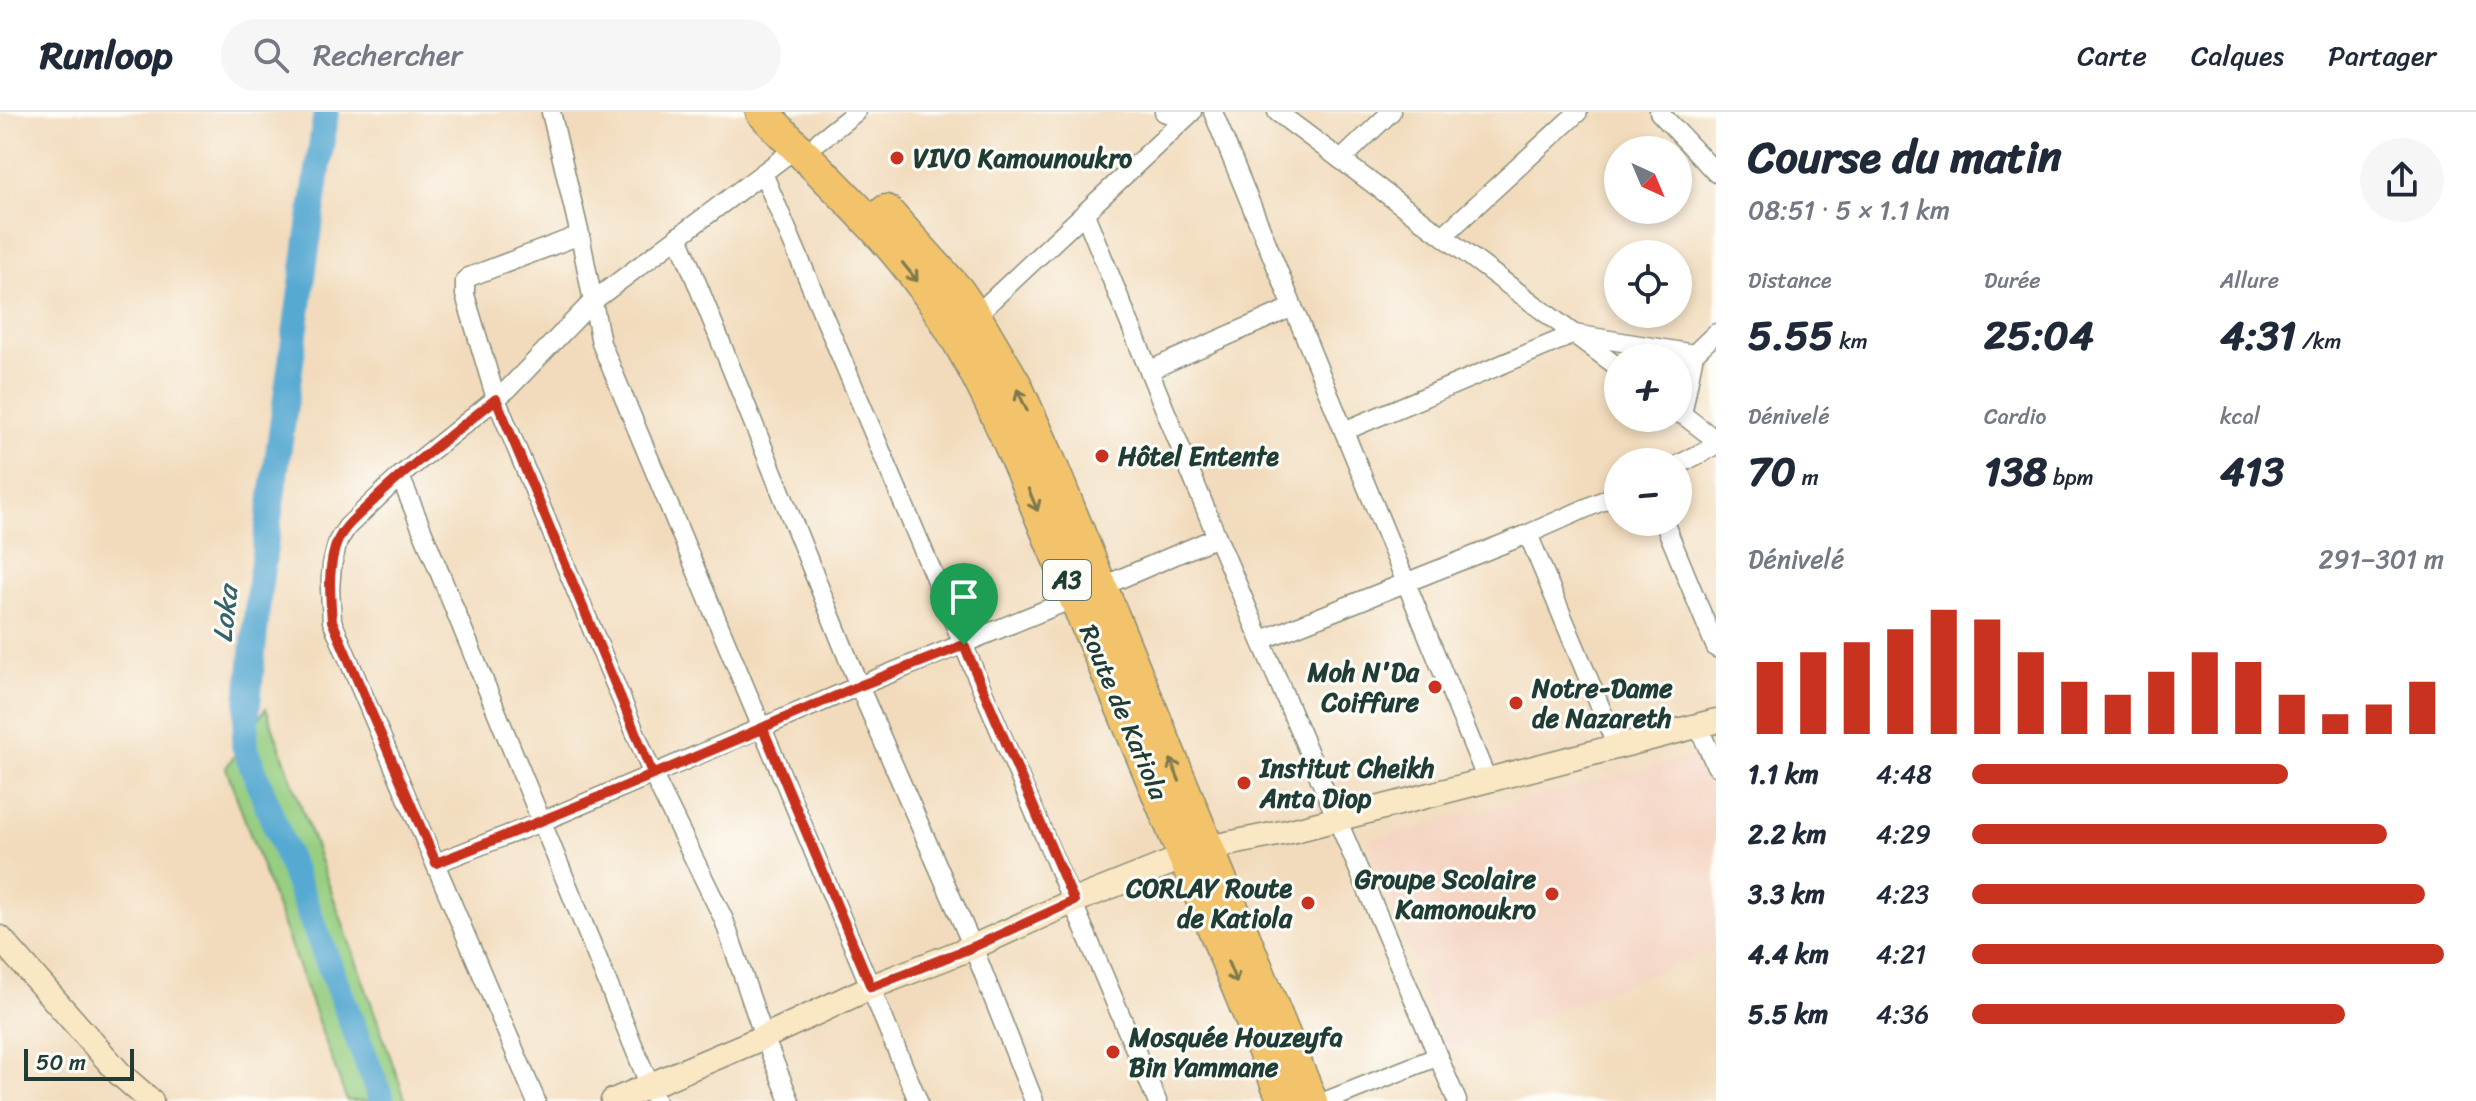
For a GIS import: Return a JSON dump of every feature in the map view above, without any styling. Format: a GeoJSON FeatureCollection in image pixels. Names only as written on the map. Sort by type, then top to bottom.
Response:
{"type":"FeatureCollection","features":[{"type":"Feature","properties":{"kind":"highway","name":"Route de Katiola"},"geometry":{"type":"LineString","coordinates":[[762,112],[807,144],[927,256],[975,316],[1015,384],[1047,455],[1088,593]]}},
{"type":"Feature","properties":{"kind":"highway","name":"Route de Katiola"},"geometry":{"type":"LineString","coordinates":[[791,112],[807,144],[939,309],[990,400],[1088,593],[1196,852],[1311,1101]]}},
{"type":"Feature","properties":{"kind":"highway","name":"Route de Katiola"},"geometry":{"type":"LineString","coordinates":[[1196,852],[1284,1101]]}},
{"type":"Feature","properties":{"kind":"street"},"geometry":{"type":"LineString","coordinates":[[551,112],[601,343],[918,1101]]}},
{"type":"Feature","properties":{"kind":"street"},"geometry":{"type":"LineString","coordinates":[[536,1101],[332,621],[330,589],[338,541],[347,527],[400,476],[496,399],[593,301],[763,173],[856,112]]}},
{"type":"Feature","properties":{"kind":"street"},"geometry":{"type":"LineString","coordinates":[[1164,112],[1188,116]]}},
{"type":"Feature","properties":{"kind":"street"},"geometry":{"type":"LineString","coordinates":[[1213,112],[1487,780]]}},
{"type":"Feature","properties":{"kind":"street"},"geometry":{"type":"LineString","coordinates":[[1277,112],[1604,356]]}},
{"type":"Feature","properties":{"kind":"street"},"geometry":{"type":"LineString","coordinates":[[1341,160],[1391,112]]}},
{"type":"Feature","properties":{"kind":"street"},"geometry":{"type":"LineString","coordinates":[[1443,236],[1578,112]]}},
{"type":"Feature","properties":{"kind":"street"},"geometry":{"type":"LineString","coordinates":[[1659,112],[1716,173]]}},
{"type":"Feature","properties":{"kind":"street"},"geometry":{"type":"LineString","coordinates":[[975,316],[1188,116]]}},
{"type":"Feature","properties":{"kind":"street"},"geometry":{"type":"LineString","coordinates":[[763,173],[1157,1101]]}},
{"type":"Feature","properties":{"kind":"street"},"geometry":{"type":"LineString","coordinates":[[1085,214],[1217,537],[1457,1101]]}},
{"type":"Feature","properties":{"kind":"street"},"geometry":{"type":"LineString","coordinates":[[580,235],[475,274],[465,281],[465,295],[496,399],[653,775],[724,920],[764,1037],[790,1101]]}},
{"type":"Feature","properties":{"kind":"street"},"geometry":{"type":"LineString","coordinates":[[678,236],[859,686],[973,947],[1034,1101]]}},
{"type":"Feature","properties":{"kind":"street"},"geometry":{"type":"LineString","coordinates":[[1150,370],[1293,307]]}},
{"type":"Feature","properties":{"kind":"street"},"geometry":{"type":"LineString","coordinates":[[1692,362],[1694,354],[1716,333]]}},
{"type":"Feature","properties":{"kind":"street"},"geometry":{"type":"LineString","coordinates":[[1344,431],[1574,334],[1694,354]]}},
{"type":"Feature","properties":{"kind":"street"},"geometry":{"type":"LineString","coordinates":[[1692,423],[1716,442],[1692,457]]}},
{"type":"Feature","properties":{"kind":"street"},"geometry":{"type":"LineString","coordinates":[[400,476],[652,1093]]}},
{"type":"Feature","properties":{"kind":"street"},"geometry":{"type":"LineString","coordinates":[[1262,640],[1528,534],[1604,500]]}},
{"type":"Feature","properties":{"kind":"street"},"geometry":{"type":"LineString","coordinates":[[1528,534],[1617,747]]}},
{"type":"Feature","properties":{"kind":"street"},"geometry":{"type":"LineString","coordinates":[[1670,536],[1716,648]]}},
{"type":"Feature","properties":{"kind":"street"},"geometry":{"type":"LineString","coordinates":[[436,863],[541,822],[1217,537]]}},
{"type":"Feature","properties":{"kind":"street"},"geometry":{"type":"LineString","coordinates":[[613,1101],[652,1093],[871,987],[1196,852],[1338,819],[1707,723],[1716,766]]}},
{"type":"Feature","properties":{"kind":"street"},"geometry":{"type":"LineString","coordinates":[[0,938],[120,1074],[151,1101]]}},
{"type":"Feature","properties":{"kind":"street"},"geometry":{"type":"LineString","coordinates":[[1326,1101],[1439,1056]]}},
{"type":"Feature","properties":{"kind":"shaded area","name":"Groupe Scolaire Kamonoukro"},"geometry":{"type":"Polygon","coordinates":[[[1696,755],[1716,800],[1716,949],[1448,1053],[1368,840],[1696,755]]]}},
{"type":"Feature","properties":{"kind":"green space"},"geometry":{"type":"Polygon","coordinates":[[[266,708],[406,1101],[347,1101],[226,768],[266,708]]]}},
{"type":"Feature","properties":{"kind":"waterway","name":"Loka"},"geometry":{"type":"LineString","coordinates":[[326,112],[259,590],[244,745],[382,1101]]}},
{"type":"Feature","properties":{"kind":"place","name":"VIVO Kamounoukro"},"geometry":{"type":"Point","coordinates":[897,158]}},
{"type":"Feature","properties":{"kind":"place","name":"Hôtel Entente"},"geometry":{"type":"Point","coordinates":[1102,456]}},
{"type":"Feature","properties":{"kind":"place","name":"Moh N'Da Coiffure"},"geometry":{"type":"Point","coordinates":[1435,687]}},
{"type":"Feature","properties":{"kind":"place","name":"Notre-Dame de Nazareth"},"geometry":{"type":"Point","coordinates":[1516,703]}},
{"type":"Feature","properties":{"kind":"place","name":"Institut Cheikh Anta Diop"},"geometry":{"type":"Point","coordinates":[1244,783]}},
{"type":"Feature","properties":{"kind":"place","name":"Groupe Scolaire Kamonoukro"},"geometry":{"type":"Point","coordinates":[1552,894]}},
{"type":"Feature","properties":{"kind":"place","name":"CORLAY Route de Katiola"},"geometry":{"type":"Point","coordinates":[1308,903]}},
{"type":"Feature","properties":{"kind":"place","name":"Mosquée Houzeyfa Bin Yammane"},"geometry":{"type":"Point","coordinates":[1113,1052]}},
{"type":"Feature","properties":{"kind":"route"},"geometry":{"type":"LineString","coordinates":[[496,399],[653,775],[859,686],[964,645],[1074,901],[973,947],[871,987],[763,729],[541,822],[436,863],[332,621],[332,565],[338,541],[347,527],[400,476],[496,399]]}}]}
